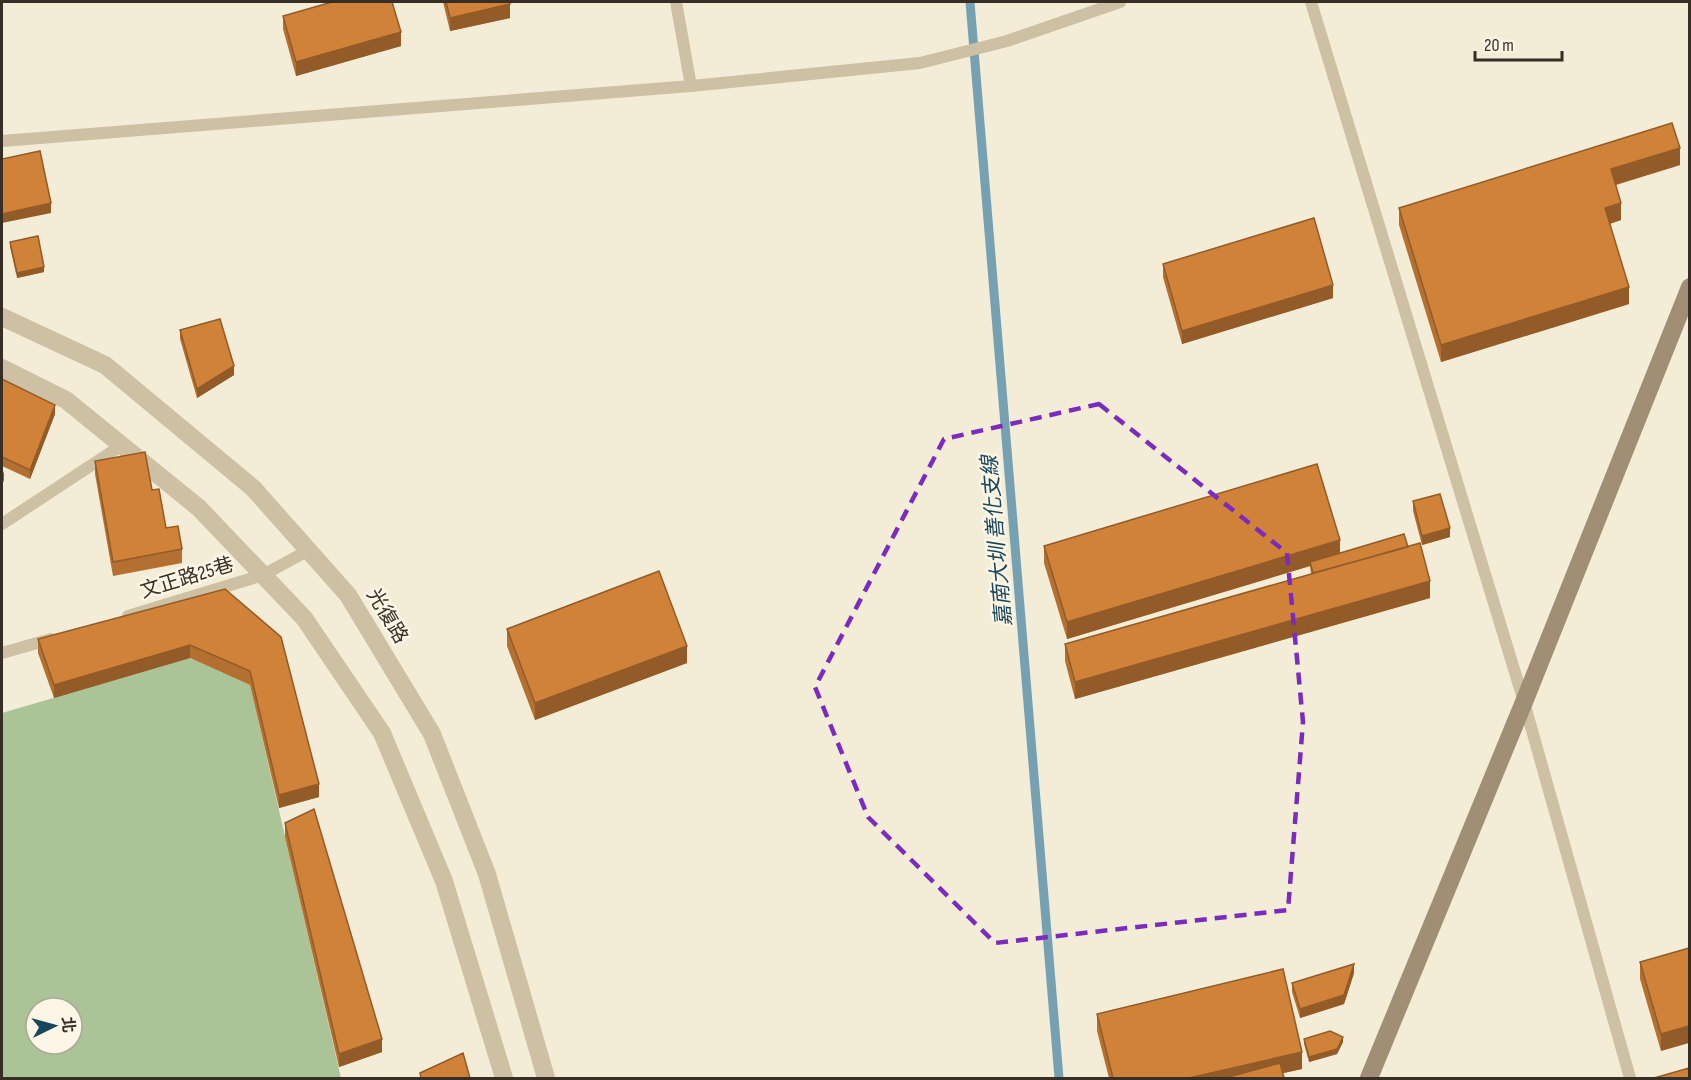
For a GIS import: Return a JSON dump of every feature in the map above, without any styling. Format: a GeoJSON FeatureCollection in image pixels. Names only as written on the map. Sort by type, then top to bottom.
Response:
{"type":"FeatureCollection","features":[{"type":"Feature","properties":{"kind":"street"},"geometry":{"type":"LineString","coordinates":[[1369,1078],[1524,702],[1689,287]]}},
{"type":"Feature","properties":{"kind":"street","name":"光復路"},"geometry":{"type":"LineString","coordinates":[[2,317],[105,365],[253,488],[348,595],[432,734],[487,874],[546,1078]]}},
{"type":"Feature","properties":{"kind":"street"},"geometry":{"type":"LineString","coordinates":[[2,368],[66,400],[200,508],[304,618],[382,733],[444,880],[504,1078]]}},
{"type":"Feature","properties":{"kind":"lane"},"geometry":{"type":"LineString","coordinates":[[676,2],[691,86]]}},
{"type":"Feature","properties":{"kind":"lane"},"geometry":{"type":"LineString","coordinates":[[2,141],[691,86],[920,63],[988,46],[1120,2]]}},
{"type":"Feature","properties":{"kind":"lane"},"geometry":{"type":"LineString","coordinates":[[1311,2],[1524,702],[1630,1078]]}},
{"type":"Feature","properties":{"kind":"lane"},"geometry":{"type":"LineString","coordinates":[[2,524],[122,445]]}},
{"type":"Feature","properties":{"kind":"lane","name":"文正路25巷"},"geometry":{"type":"LineString","coordinates":[[115,620],[263,575],[309,550]]}},
{"type":"Feature","properties":{"kind":"lane"},"geometry":{"type":"LineString","coordinates":[[2,653],[58,636]]}},
{"type":"Feature","properties":{"kind":"highlighted area"},"geometry":{"type":"Polygon","coordinates":[[[1099,404],[1287,553],[1303,722],[1288,910],[995,943],[868,817],[815,687],[944,439],[1099,404]]]}},
{"type":"Feature","properties":{"kind":"green space"},"geometry":{"type":"Polygon","coordinates":[[[190,658],[250,685],[341,1078],[2,1078],[2,713],[190,658]]]}},
{"type":"Feature","properties":{"kind":"building"},"geometry":{"type":"Polygon","coordinates":[[[332,2],[392,2],[401,32],[296,62],[283,16],[332,2]]]}},
{"type":"Feature","properties":{"kind":"building"},"geometry":{"type":"Polygon","coordinates":[[[446,2],[510,2],[510,4],[450,18],[446,2]]]}},
{"type":"Feature","properties":{"kind":"building"},"geometry":{"type":"Polygon","coordinates":[[[1672,123],[1680,148],[1611,169],[1621,203],[1605,208],[1629,287],[1441,345],[1399,208],[1672,123]]]}},
{"type":"Feature","properties":{"kind":"building"},"geometry":{"type":"Polygon","coordinates":[[[40,151],[51,203],[2,214],[2,159],[40,151]]]}},
{"type":"Feature","properties":{"kind":"building"},"geometry":{"type":"Polygon","coordinates":[[[1314,218],[1333,285],[1182,331],[1163,264],[1314,218]]]}},
{"type":"Feature","properties":{"kind":"building"},"geometry":{"type":"Polygon","coordinates":[[[38,236],[44,267],[17,273],[10,242],[38,236]]]}},
{"type":"Feature","properties":{"kind":"building"},"geometry":{"type":"Polygon","coordinates":[[[220,319],[234,366],[197,389],[180,330],[220,319]]]}},
{"type":"Feature","properties":{"kind":"building"},"geometry":{"type":"Polygon","coordinates":[[[2,379],[55,405],[30,470],[2,457],[2,379]]]}},
{"type":"Feature","properties":{"kind":"building"},"geometry":{"type":"Polygon","coordinates":[[[145,452],[152,490],[159,489],[166,528],[178,526],[182,549],[113,562],[95,461],[145,452]]]}},
{"type":"Feature","properties":{"kind":"building"},"geometry":{"type":"Polygon","coordinates":[[[1317,464],[1340,540],[1067,622],[1044,546],[1317,464]]]}},
{"type":"Feature","properties":{"kind":"building"},"geometry":{"type":"Polygon","coordinates":[[[1440,494],[1450,528],[1422,536],[1413,501],[1440,494]]]}},
{"type":"Feature","properties":{"kind":"building"},"geometry":{"type":"Polygon","coordinates":[[[1404,534],[1408,547],[1313,573],[1310,562],[1404,534]]]}},
{"type":"Feature","properties":{"kind":"building"},"geometry":{"type":"Polygon","coordinates":[[[1420,543],[1430,581],[1075,682],[1065,644],[1420,543]]]}},
{"type":"Feature","properties":{"kind":"building"},"geometry":{"type":"Polygon","coordinates":[[[659,571],[687,646],[535,703],[507,629],[659,571]]]}},
{"type":"Feature","properties":{"kind":"building"},"geometry":{"type":"Polygon","coordinates":[[[225,589],[281,637],[319,784],[279,795],[250,671],[190,645],[54,685],[38,639],[225,589]]]}},
{"type":"Feature","properties":{"kind":"building"},"geometry":{"type":"Polygon","coordinates":[[[314,809],[382,1039],[339,1054],[285,823],[314,809]]]}},
{"type":"Feature","properties":{"kind":"building"},"geometry":{"type":"Polygon","coordinates":[[[1689,948],[1689,1026],[1661,1034],[1640,962],[1689,948]]]}},
{"type":"Feature","properties":{"kind":"building"},"geometry":{"type":"Polygon","coordinates":[[[1354,964],[1344,995],[1300,1009],[1292,983],[1354,964]]]}},
{"type":"Feature","properties":{"kind":"building"},"geometry":{"type":"Polygon","coordinates":[[[1283,969],[1302,1052],[1189,1078],[1113,1078],[1097,1014],[1283,969]]]}},
{"type":"Feature","properties":{"kind":"building"},"geometry":{"type":"Polygon","coordinates":[[[1330,1031],[1343,1037],[1337,1049],[1309,1057],[1304,1039],[1330,1031]]]}},
{"type":"Feature","properties":{"kind":"building"},"geometry":{"type":"Polygon","coordinates":[[[463,1053],[470,1078],[421,1078],[420,1073],[463,1053]]]}},
{"type":"Feature","properties":{"kind":"building"},"geometry":{"type":"Polygon","coordinates":[[[1280,1063],[1284,1078],[1225,1078],[1280,1063]]]}},
{"type":"Feature","properties":{"kind":"building"},"geometry":{"type":"Polygon","coordinates":[[[1689,1068],[1689,1078],[1654,1078],[1689,1068]]]}},
{"type":"Feature","properties":{"kind":"waterway","name":"嘉南大圳 善化支線"},"geometry":{"type":"LineString","coordinates":[[970,2],[1059,1078]]}}]}
